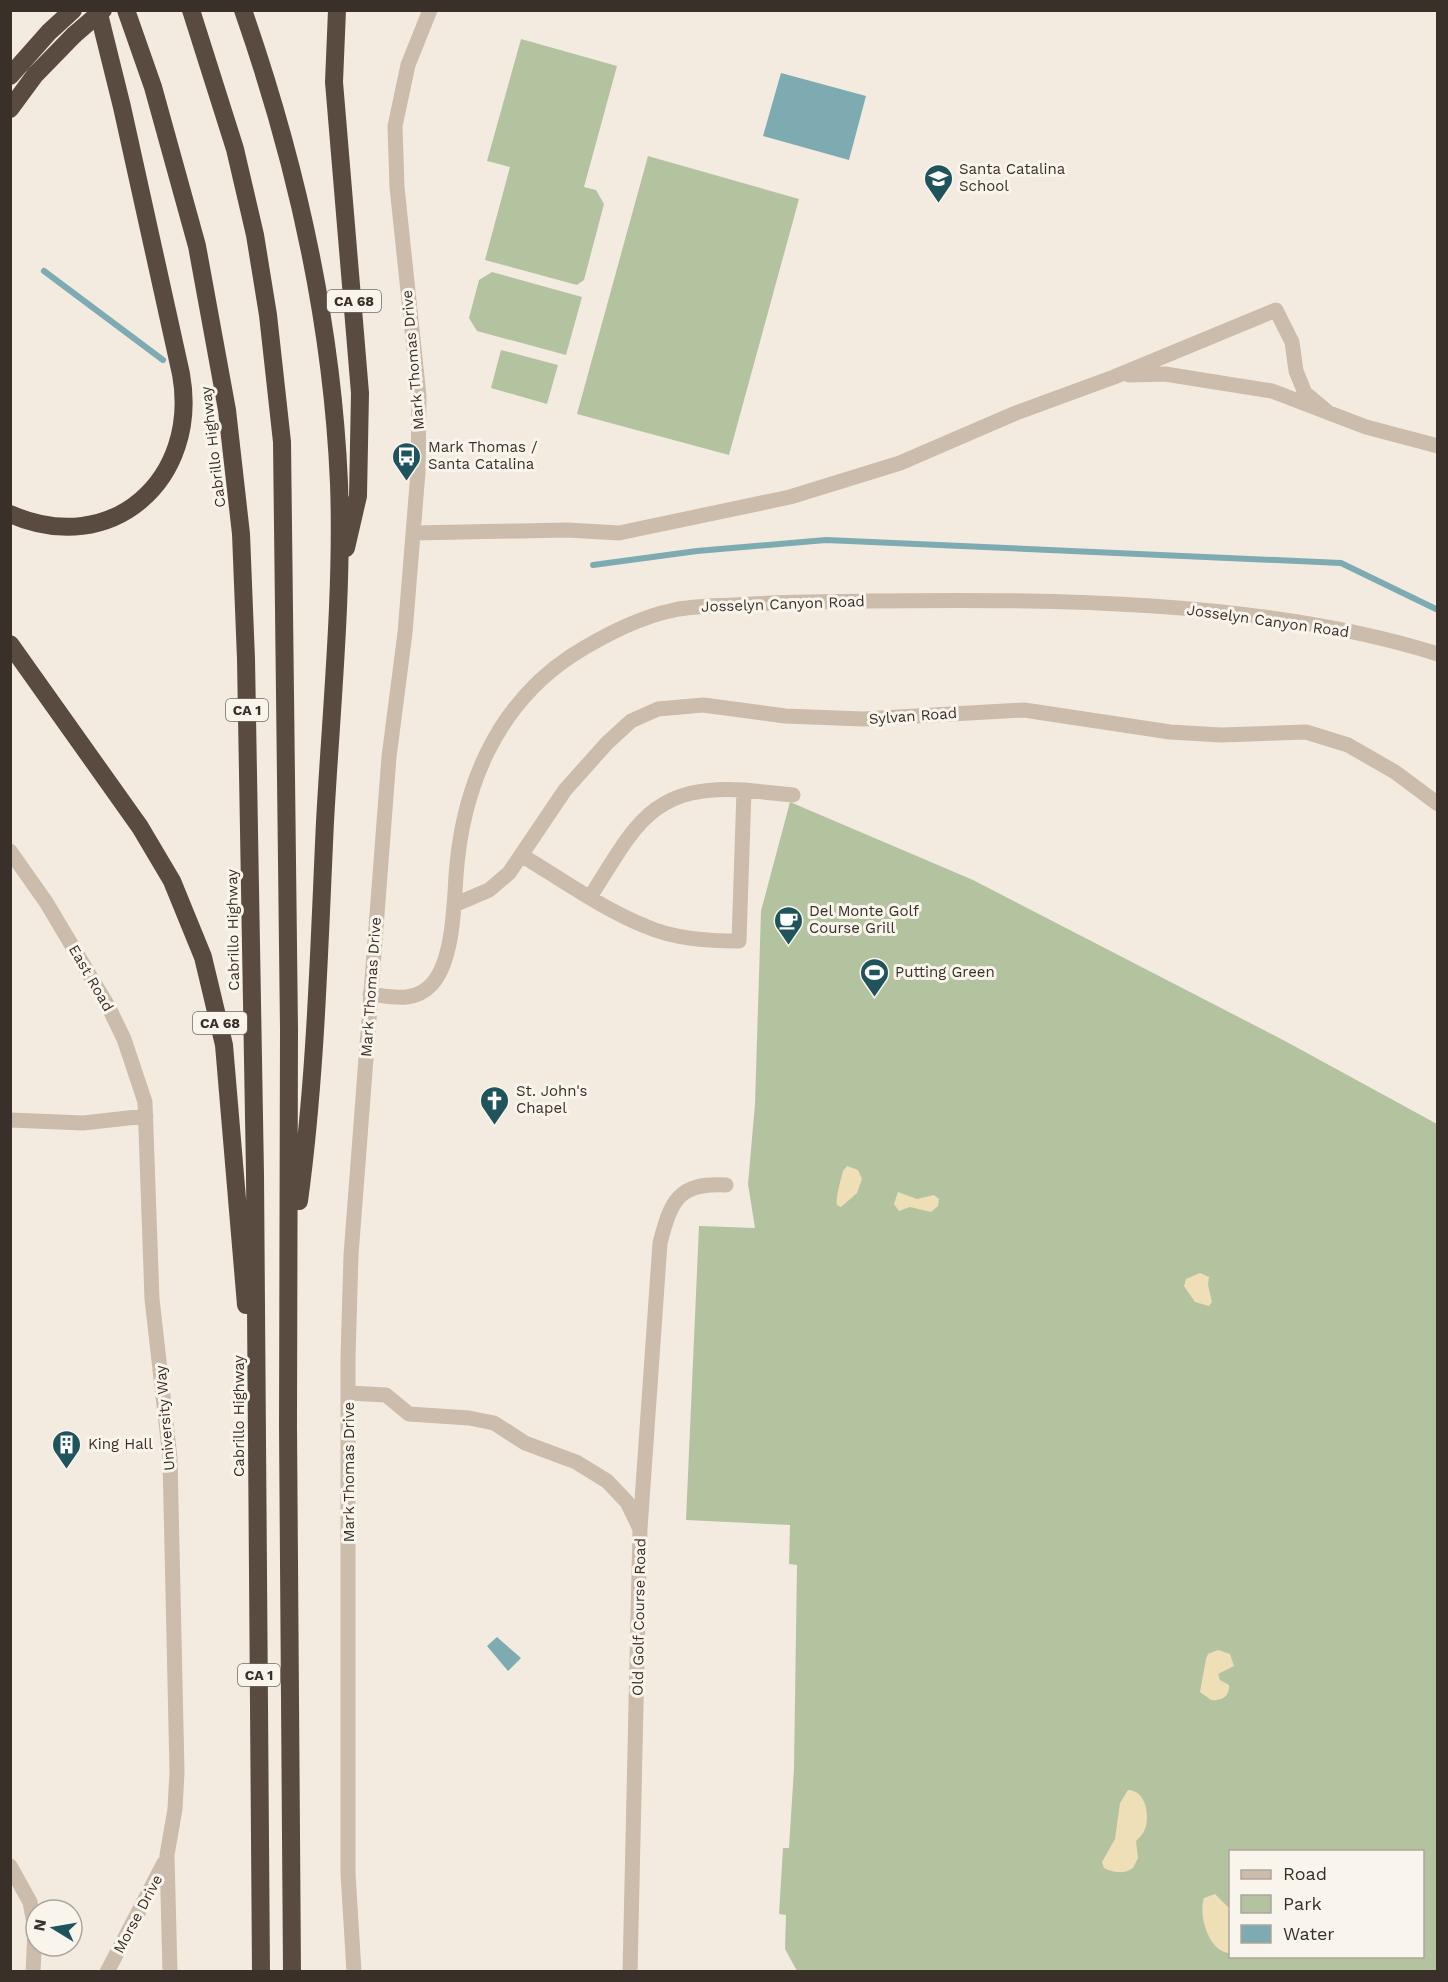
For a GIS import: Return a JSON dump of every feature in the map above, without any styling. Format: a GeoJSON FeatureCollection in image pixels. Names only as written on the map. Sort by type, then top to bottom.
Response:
{"type":"FeatureCollection","features":[{"type":"Feature","properties":{"kind":"highway"},"geometry":{"type":"LineString","coordinates":[[10,514],[37,524],[64,526],[90,524],[112,518],[141,499],[158,483],[171,463],[182,432],[184,411],[181,374],[122,107],[98,10]]}},
{"type":"Feature","properties":{"kind":"highway"},"geometry":{"type":"LineString","coordinates":[[10,109],[35,75],[74,35],[103,10]]}},
{"type":"Feature","properties":{"kind":"highway","name":"Cabrillo Highway"},"geometry":{"type":"LineString","coordinates":[[126,10],[162,116],[197,246],[221,368],[237,492],[246,659],[257,1423],[261,1971]]}},
{"type":"Feature","properties":{"kind":"highway","name":"CA 1"},"geometry":{"type":"LineString","coordinates":[[191,10],[224,112],[246,193],[262,276],[279,402],[285,526],[292,1971]]}},
{"type":"Feature","properties":{"kind":"highway"},"geometry":{"type":"LineString","coordinates":[[243,10],[287,155],[307,237],[322,320],[337,445],[339,498],[337,590]]}},
{"type":"Feature","properties":{"kind":"highway","name":"CA 68"},"geometry":{"type":"LineString","coordinates":[[288,1281],[312,1090],[337,590],[358,496],[361,427],[358,352],[334,82],[337,10]]}},
{"type":"Feature","properties":{"kind":"highway"},"geometry":{"type":"LineString","coordinates":[[10,76],[34,48],[70,13]]}},
{"type":"Feature","properties":{"kind":"highway","name":"CA 68"},"geometry":{"type":"LineString","coordinates":[[10,638],[151,845],[181,901],[203,957],[224,1045],[257,1423]]}},
{"type":"Feature","properties":{"kind":"highway"},"geometry":{"type":"LineString","coordinates":[[10,644],[32,672]]}},
{"type":"Feature","properties":{"kind":"street","name":"Mark Thomas Drive"},"geometry":{"type":"LineString","coordinates":[[354,1971],[348,1894],[351,1255],[389,757],[405,633],[419,447],[419,396],[397,187],[395,126],[408,65],[430,10]]}},
{"type":"Feature","properties":{"kind":"street"},"geometry":{"type":"LineString","coordinates":[[414,533],[567,530],[619,533],[758,505],[900,463],[1016,413],[1114,377],[1276,310],[1292,342],[1296,371],[1305,393],[1329,413]]}},
{"type":"Feature","properties":{"kind":"street"},"geometry":{"type":"LineString","coordinates":[[1272,391],[1296,371]]}},
{"type":"Feature","properties":{"kind":"street"},"geometry":{"type":"LineString","coordinates":[[1114,377],[1165,374],[1272,391],[1393,436],[1437,446]]}},
{"type":"Feature","properties":{"kind":"street","name":"Josselyn Canyon Road"},"geometry":{"type":"LineString","coordinates":[[370,994],[399,998],[418,996],[434,983],[444,962],[454,905],[460,834],[467,804],[477,771],[492,740],[514,707],[540,681],[572,656],[639,621],[674,610],[784,602],[911,601],[1173,609],[1299,623],[1359,633],[1437,654]]}},
{"type":"Feature","properties":{"kind":"street","name":"Sylvan Road"},"geometry":{"type":"LineString","coordinates":[[454,905],[489,890],[509,873],[565,790],[607,742],[631,721],[658,709],[680,706],[703,705],[785,716],[863,719],[1024,710],[1170,732],[1221,735],[1306,732],[1348,745],[1395,772],[1437,804]]}},
{"type":"Feature","properties":{"kind":"street"},"geometry":{"type":"LineString","coordinates":[[590,897],[640,823],[662,803],[697,790],[744,790],[793,795]]}},
{"type":"Feature","properties":{"kind":"street"},"geometry":{"type":"LineString","coordinates":[[521,855],[590,897],[646,927],[691,938],[739,942],[744,790]]}},
{"type":"Feature","properties":{"kind":"street","name":"East Road"},"geometry":{"type":"LineString","coordinates":[[10,851],[46,902],[108,1006],[124,1039],[140,1086],[146,1116]]}},
{"type":"Feature","properties":{"kind":"street"},"geometry":{"type":"LineString","coordinates":[[10,1120],[83,1123],[146,1116]]}},
{"type":"Feature","properties":{"kind":"street","name":"University Way"},"geometry":{"type":"LineString","coordinates":[[146,1116],[152,1299],[170,1458],[177,1772],[175,1809],[167,1855]]}},
{"type":"Feature","properties":{"kind":"street"},"geometry":{"type":"LineString","coordinates":[[640,1529],[660,1243],[669,1208],[681,1193],[697,1186],[726,1185]]}},
{"type":"Feature","properties":{"kind":"street","name":"Old Golf Course Road"},"geometry":{"type":"LineString","coordinates":[[349,1393],[386,1395],[409,1414],[469,1418],[494,1423],[525,1443],[576,1462],[607,1481],[627,1502],[640,1529],[630,1971]]}},
{"type":"Feature","properties":{"kind":"street"},"geometry":{"type":"LineString","coordinates":[[167,1855],[170,1971]]}},
{"type":"Feature","properties":{"kind":"street","name":"Morse Drive"},"geometry":{"type":"LineString","coordinates":[[107,1971],[150,1894],[167,1855]]}},
{"type":"Feature","properties":{"kind":"street"},"geometry":{"type":"LineString","coordinates":[[10,1866],[30,1902],[35,1929],[33,1971]]}},
{"type":"Feature","properties":{"kind":"green space"},"geometry":{"type":"Polygon","coordinates":[[[521,39],[617,66],[584,187],[596,190],[604,204],[584,280],[577,285],[485,260],[510,167],[487,161],[521,39]]]}},
{"type":"Feature","properties":{"kind":"green space"},"geometry":{"type":"Polygon","coordinates":[[[648,156],[799,199],[729,455],[577,414],[648,156]]]}},
{"type":"Feature","properties":{"kind":"green space"},"geometry":{"type":"Polygon","coordinates":[[[492,272],[582,297],[566,355],[477,331],[469,318],[479,280],[492,272]]]}},
{"type":"Feature","properties":{"kind":"green space"},"geometry":{"type":"Polygon","coordinates":[[[501,350],[558,365],[547,404],[491,388],[501,350]]]}},
{"type":"Feature","properties":{"kind":"green space"},"geometry":{"type":"Polygon","coordinates":[[[790,802],[973,880],[1285,1041],[1437,1124],[1437,1971],[797,1971],[785,1949],[786,1915],[779,1914],[783,1848],[789,1848],[794,1768],[797,1565],[789,1564],[790,1525],[686,1520],[699,1226],[755,1228],[748,1184],[755,1104],[761,911],[790,802]]]}},
{"type":"Feature","properties":{"kind":"sand"},"geometry":{"type":"Polygon","coordinates":[[[847,1166],[858,1170],[862,1179],[857,1193],[841,1207],[837,1205],[837,1198],[843,1171],[847,1166]]]}},
{"type":"Feature","properties":{"kind":"sand"},"geometry":{"type":"Polygon","coordinates":[[[898,1192],[917,1199],[934,1195],[939,1199],[938,1206],[931,1212],[910,1207],[899,1211],[894,1204],[898,1192]]]}},
{"type":"Feature","properties":{"kind":"sand"},"geometry":{"type":"Polygon","coordinates":[[[1200,1273],[1209,1277],[1208,1285],[1212,1302],[1209,1306],[1195,1302],[1184,1286],[1186,1279],[1200,1273]]]}},
{"type":"Feature","properties":{"kind":"sand"},"geometry":{"type":"Polygon","coordinates":[[[1218,1650],[1230,1654],[1234,1666],[1218,1674],[1220,1680],[1229,1685],[1228,1693],[1221,1699],[1211,1700],[1200,1692],[1208,1654],[1218,1650]]]}},
{"type":"Feature","properties":{"kind":"sand"},"geometry":{"type":"Polygon","coordinates":[[[1128,1790],[1139,1794],[1143,1799],[1147,1811],[1146,1824],[1136,1841],[1138,1858],[1133,1868],[1115,1872],[1104,1868],[1102,1862],[1115,1839],[1120,1803],[1128,1790]]]}},
{"type":"Feature","properties":{"kind":"sand"},"geometry":{"type":"Polygon","coordinates":[[[1215,1894],[1229,1908],[1229,1953],[1216,1946],[1207,1932],[1203,1914],[1204,1898],[1215,1894]]]}},
{"type":"Feature","properties":{"kind":"water"},"geometry":{"type":"Polygon","coordinates":[[[781,73],[866,96],[849,160],[763,136],[781,73]]]}},
{"type":"Feature","properties":{"kind":"water"},"geometry":{"type":"Polygon","coordinates":[[[497,1637],[521,1658],[508,1671],[487,1646],[497,1637]]]}},
{"type":"Feature","properties":{"kind":"waterway"},"geometry":{"type":"LineString","coordinates":[[44,271],[163,360]]}},
{"type":"Feature","properties":{"kind":"waterway"},"geometry":{"type":"LineString","coordinates":[[593,565],[697,551],[826,540],[1341,563],[1438,610]]}},
{"type":"Feature","properties":{"kind":"place","name":"Santa Catalina School"},"geometry":{"type":"Point","coordinates":[938,204]}},
{"type":"Feature","properties":{"kind":"place","name":"Mark Thomas / Santa Catalina"},"geometry":{"type":"Point","coordinates":[407,482]}},
{"type":"Feature","properties":{"kind":"place","name":"Del Monte Golf Course Grill"},"geometry":{"type":"Point","coordinates":[788,946]}},
{"type":"Feature","properties":{"kind":"place","name":"Putting Green"},"geometry":{"type":"Point","coordinates":[874,998]}},
{"type":"Feature","properties":{"kind":"place","name":"St. John's Chapel"},"geometry":{"type":"Point","coordinates":[495,1126]}},
{"type":"Feature","properties":{"kind":"place","name":"King Hall"},"geometry":{"type":"Point","coordinates":[67,1470]}}]}
